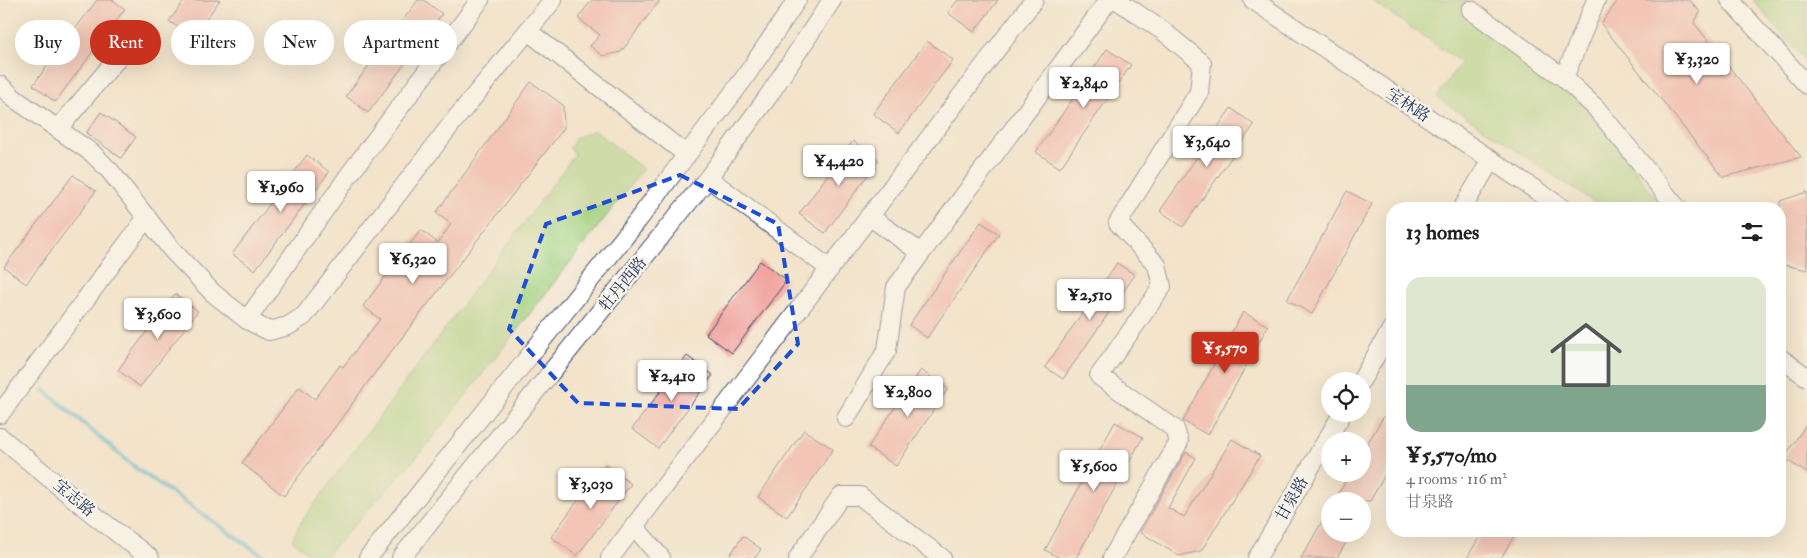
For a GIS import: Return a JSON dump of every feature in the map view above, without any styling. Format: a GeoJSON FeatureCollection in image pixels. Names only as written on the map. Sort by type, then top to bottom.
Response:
{"type":"FeatureCollection","features":[{"type":"Feature","properties":{"kind":"street"},"geometry":{"type":"LineString","coordinates":[[247,320],[349,175],[480,0]]}},
{"type":"Feature","properties":{"kind":"street"},"geometry":{"type":"LineString","coordinates":[[0,85],[15,99],[92,153],[110,171],[172,250],[212,293],[247,320],[269,331],[288,326],[304,316],[453,122],[529,32],[552,0]]}},
{"type":"Feature","properties":{"kind":"street","name":"牡丹西路"},"geometry":{"type":"LineString","coordinates":[[368,558],[638,220],[745,77],[796,0]]}},
{"type":"Feature","properties":{"kind":"street","name":"牡丹西路"},"geometry":{"type":"LineString","coordinates":[[401,558],[708,178],[767,98],[832,0]]}},
{"type":"Feature","properties":{"kind":"street"},"geometry":{"type":"LineString","coordinates":[[610,558],[1034,0]]}},
{"type":"Feature","properties":{"kind":"street"},"geometry":{"type":"LineString","coordinates":[[846,418],[887,350],[896,286],[1109,0]]}},
{"type":"Feature","properties":{"kind":"street"},"geometry":{"type":"LineString","coordinates":[[1112,558],[1180,442],[1175,429],[1099,376],[1162,287],[1157,265],[1118,223],[1199,92],[1202,63],[1163,31],[1117,0]]}},
{"type":"Feature","properties":{"kind":"street","name":"宝林路"},"geometry":{"type":"LineString","coordinates":[[1253,0],[1554,202]]}},
{"type":"Feature","properties":{"kind":"street"},"geometry":{"type":"LineString","coordinates":[[1564,78],[1596,0]]}},
{"type":"Feature","properties":{"kind":"street"},"geometry":{"type":"LineString","coordinates":[[1730,0],[1807,85]]}},
{"type":"Feature","properties":{"kind":"street"},"geometry":{"type":"LineString","coordinates":[[1471,10],[1564,78],[1596,108],[1672,202]]}},
{"type":"Feature","properties":{"kind":"street"},"geometry":{"type":"LineString","coordinates":[[529,32],[687,155]]}},
{"type":"Feature","properties":{"kind":"street"},"geometry":{"type":"LineString","coordinates":[[58,129],[112,65]]}},
{"type":"Feature","properties":{"kind":"street"},"geometry":{"type":"LineString","coordinates":[[1466,202],[1491,160]]}},
{"type":"Feature","properties":{"kind":"street"},"geometry":{"type":"LineString","coordinates":[[708,178],[830,269]]}},
{"type":"Feature","properties":{"kind":"street"},"geometry":{"type":"LineString","coordinates":[[869,216],[921,253]]}},
{"type":"Feature","properties":{"kind":"street"},"geometry":{"type":"LineString","coordinates":[[0,414],[147,217]]}},
{"type":"Feature","properties":{"kind":"street"},"geometry":{"type":"LineString","coordinates":[[1366,372],[1386,338]]}},
{"type":"Feature","properties":{"kind":"street"},"geometry":{"type":"LineString","coordinates":[[1786,362],[1807,377]]}},
{"type":"Feature","properties":{"kind":"street","name":"甘泉路"},"geometry":{"type":"LineString","coordinates":[[1257,558],[1337,422]]}},
{"type":"Feature","properties":{"kind":"street","name":"宝志路"},"geometry":{"type":"LineString","coordinates":[[0,437],[94,515],[150,558]]}},
{"type":"Feature","properties":{"kind":"street"},"geometry":{"type":"LineString","coordinates":[[798,558],[841,496],[860,496],[942,558]]}},
{"type":"Feature","properties":{"kind":"street"},"geometry":{"type":"LineString","coordinates":[[634,526],[661,558]]}},
{"type":"Feature","properties":{"kind":"highlighted area"},"geometry":{"type":"Polygon","coordinates":[[[680,175],[778,224],[798,344],[738,409],[578,403],[509,329],[546,224],[680,175]]]}},
{"type":"Feature","properties":{"kind":"green space"},"geometry":{"type":"Polygon","coordinates":[[[1371,0],[1467,0],[1460,12],[1571,92],[1599,122],[1659,202],[1594,202],[1437,97],[1461,62],[1371,0]]]}},
{"type":"Feature","properties":{"kind":"green space"},"geometry":{"type":"Polygon","coordinates":[[[1753,0],[1807,0],[1807,63],[1753,0]]]}},
{"type":"Feature","properties":{"kind":"green space"},"geometry":{"type":"Polygon","coordinates":[[[595,130],[643,169],[423,450],[324,558],[315,558],[292,540],[301,522],[575,154],[570,148],[576,138],[595,130]]]}},
{"type":"Feature","properties":{"kind":"building"},"geometry":{"type":"Polygon","coordinates":[[[97,0],[113,0],[125,9],[117,20],[90,20],[90,56],[55,102],[33,85],[48,65],[80,65],[80,23],[97,0]]]}},
{"type":"Feature","properties":{"kind":"building"},"geometry":{"type":"Polygon","coordinates":[[[185,0],[220,0],[205,20],[171,20],[171,22],[169,21],[185,0]]]}},
{"type":"Feature","properties":{"kind":"building"},"geometry":{"type":"Polygon","coordinates":[[[418,0],[424,0],[442,14],[438,20],[403,20],[418,0]]]}},
{"type":"Feature","properties":{"kind":"building"},"geometry":{"type":"Polygon","coordinates":[[[592,0],[660,0],[621,52],[603,56],[590,46],[600,35],[578,18],[592,0]]]}},
{"type":"Feature","properties":{"kind":"building"},"geometry":{"type":"Polygon","coordinates":[[[958,0],[998,0],[974,32],[948,13],[958,0]]]}},
{"type":"Feature","properties":{"kind":"building"},"geometry":{"type":"Polygon","coordinates":[[[1618,0],[1690,0],[1700,12],[1694,23],[1801,157],[1723,177],[1601,24],[1618,0]]]}},
{"type":"Feature","properties":{"kind":"building"},"geometry":{"type":"Polygon","coordinates":[[[927,41],[953,60],[899,133],[873,114],[927,41]]]}},
{"type":"Feature","properties":{"kind":"building"},"geometry":{"type":"Polygon","coordinates":[[[1107,49],[1131,65],[1060,168],[1036,152],[1107,49]]]}},
{"type":"Feature","properties":{"kind":"building"},"geometry":{"type":"Polygon","coordinates":[[[369,65],[404,65],[368,113],[346,96],[369,65]]]}},
{"type":"Feature","properties":{"kind":"building"},"geometry":{"type":"Polygon","coordinates":[[[531,82],[563,105],[564,128],[377,370],[284,496],[242,463],[299,387],[315,399],[340,365],[343,367],[380,319],[363,306],[421,230],[438,243],[451,224],[436,213],[531,82]]]}},
{"type":"Feature","properties":{"kind":"building"},"geometry":{"type":"Polygon","coordinates":[[[1231,108],[1254,125],[1183,227],[1160,211],[1231,108]]]}},
{"type":"Feature","properties":{"kind":"building"},"geometry":{"type":"Polygon","coordinates":[[[101,112],[136,137],[121,158],[86,133],[101,112]]]}},
{"type":"Feature","properties":{"kind":"building"},"geometry":{"type":"Polygon","coordinates":[[[853,141],[879,160],[825,233],[799,214],[853,141]]]}},
{"type":"Feature","properties":{"kind":"building"},"geometry":{"type":"Polygon","coordinates":[[[307,155],[329,172],[255,270],[232,254],[307,155]]]}},
{"type":"Feature","properties":{"kind":"building"},"geometry":{"type":"Polygon","coordinates":[[[73,175],[96,191],[26,284],[4,267],[73,175]]]}},
{"type":"Feature","properties":{"kind":"building"},"geometry":{"type":"Polygon","coordinates":[[[1347,191],[1372,204],[1312,314],[1287,300],[1347,191]]]}},
{"type":"Feature","properties":{"kind":"building"},"geometry":{"type":"Polygon","coordinates":[[[1807,192],[1807,270],[1786,265],[1786,202],[1780,201],[1807,192]]]}},
{"type":"Feature","properties":{"kind":"building"},"geometry":{"type":"Polygon","coordinates":[[[981,222],[999,234],[927,338],[909,325],[981,222]]]}},
{"type":"Feature","properties":{"kind":"building"},"geometry":{"type":"Polygon","coordinates":[[[760,261],[787,280],[732,353],[706,334],[760,261]]]}},
{"type":"Feature","properties":{"kind":"building"},"geometry":{"type":"Polygon","coordinates":[[[1117,263],[1135,275],[1063,379],[1045,367],[1117,263]]]}},
{"type":"Feature","properties":{"kind":"building"},"geometry":{"type":"Polygon","coordinates":[[[175,294],[198,311],[140,387],[118,370],[175,294]]]}},
{"type":"Feature","properties":{"kind":"building"},"geometry":{"type":"Polygon","coordinates":[[[1243,312],[1268,326],[1208,435],[1183,421],[1243,312]]]}},
{"type":"Feature","properties":{"kind":"building"},"geometry":{"type":"Polygon","coordinates":[[[687,356],[713,375],[658,448],[632,429],[687,356]]]}},
{"type":"Feature","properties":{"kind":"building"},"geometry":{"type":"Polygon","coordinates":[[[921,370],[948,389],[896,466],[868,447],[921,370]]]}},
{"type":"Feature","properties":{"kind":"building"},"geometry":{"type":"Polygon","coordinates":[[[1384,416],[1386,417],[1386,473],[1371,499],[1371,492],[1339,492],[1345,482],[1371,482],[1371,437],[1384,416]]]}},
{"type":"Feature","properties":{"kind":"building"},"geometry":{"type":"Polygon","coordinates":[[[1115,422],[1143,437],[1076,558],[1060,558],[1045,550],[1115,422]]]}},
{"type":"Feature","properties":{"kind":"building"},"geometry":{"type":"Polygon","coordinates":[[[1807,423],[1807,473],[1786,459],[1786,455],[1807,423]]]}},
{"type":"Feature","properties":{"kind":"building"},"geometry":{"type":"Polygon","coordinates":[[[804,430],[833,449],[787,517],[758,497],[804,430]]]}},
{"type":"Feature","properties":{"kind":"building"},"geometry":{"type":"Polygon","coordinates":[[[1232,439],[1260,456],[1201,551],[1179,556],[1140,532],[1186,452],[1196,458],[1168,508],[1184,517],[1232,439]]]}},
{"type":"Feature","properties":{"kind":"building"},"geometry":{"type":"Polygon","coordinates":[[[605,464],[631,484],[577,556],[551,537],[605,464]]]}},
{"type":"Feature","properties":{"kind":"building"},"geometry":{"type":"Polygon","coordinates":[[[1321,524],[1321,542],[1346,542],[1337,558],[1301,558],[1321,524]]]}},
{"type":"Feature","properties":{"kind":"building"},"geometry":{"type":"Polygon","coordinates":[[[743,536],[761,549],[755,558],[728,558],[743,536]]]}},
{"type":"Feature","properties":{"kind":"building"},"geometry":{"type":"Polygon","coordinates":[[[1479,537],[1513,537],[1501,558],[1467,558],[1479,537]]]}},
{"type":"Feature","properties":{"kind":"waterway"},"geometry":{"type":"LineString","coordinates":[[44,390],[137,469],[266,558]]}}]}
